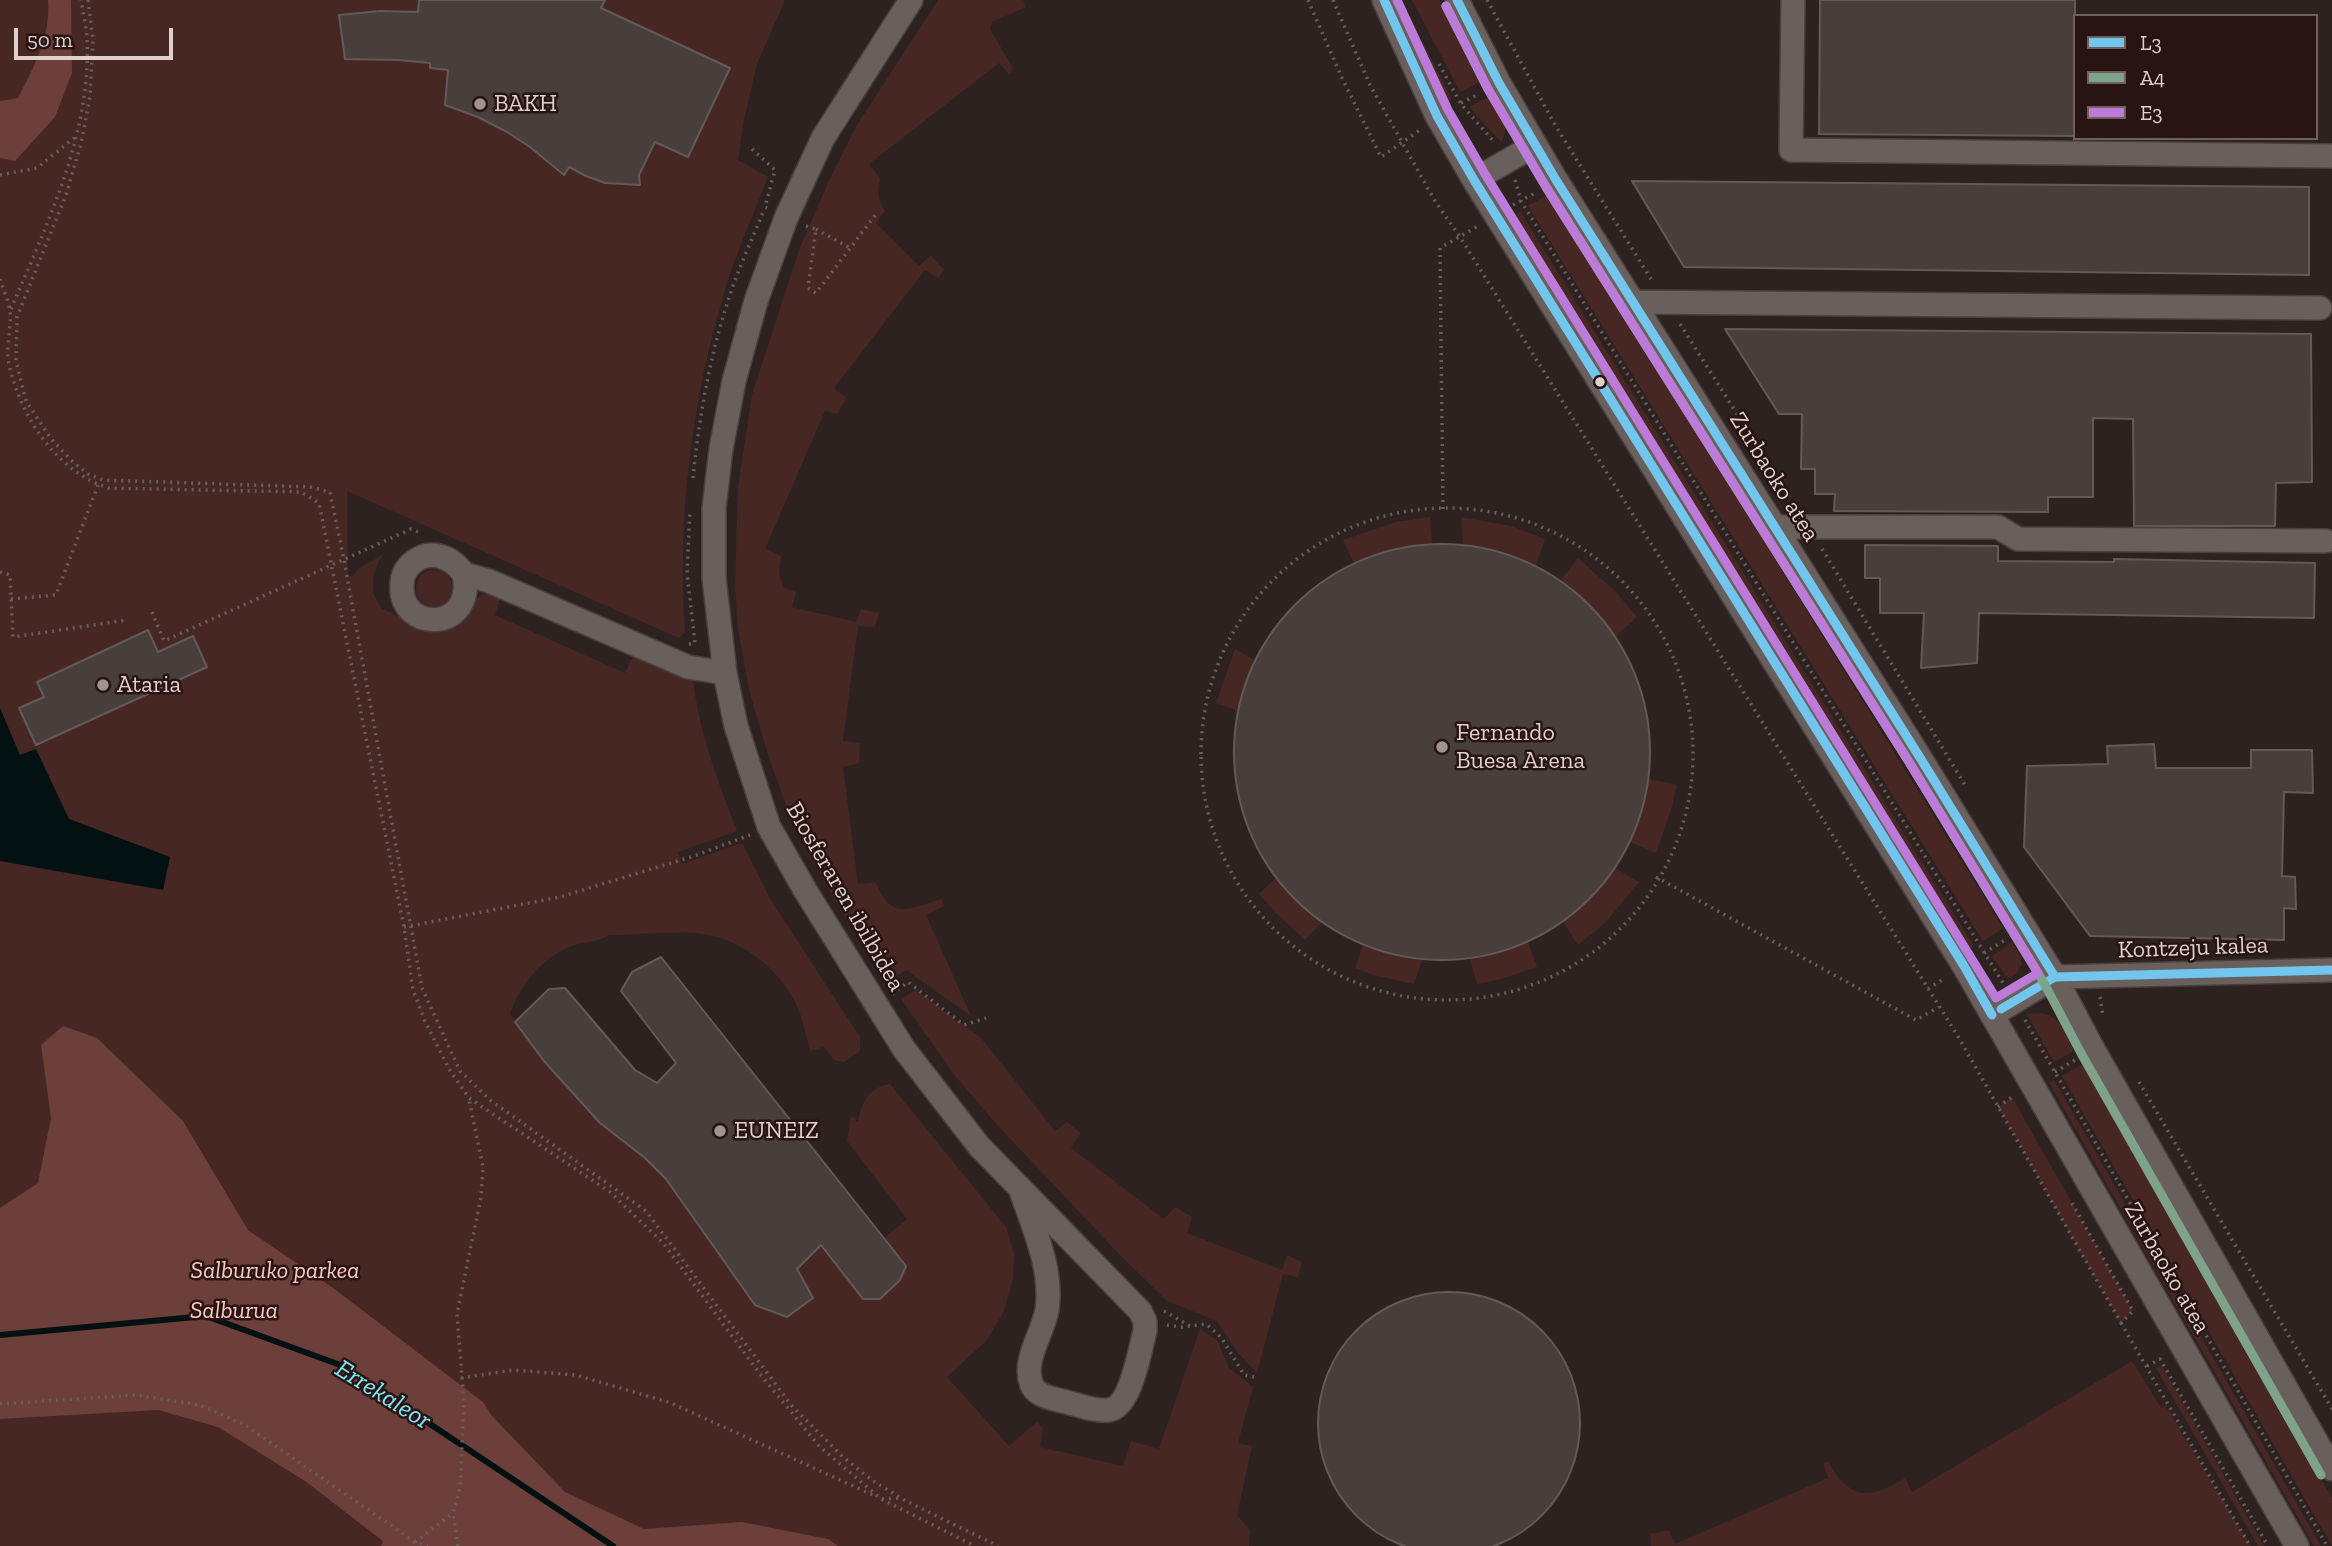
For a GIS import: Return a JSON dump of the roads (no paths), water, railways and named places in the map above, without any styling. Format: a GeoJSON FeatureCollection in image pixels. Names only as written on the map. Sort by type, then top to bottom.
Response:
{"type":"FeatureCollection","features":[{"type":"Feature","properties":{"kind":"street","name":"Biosferaren ibilbidea"},"geometry":{"type":"LineString","coordinates":[[911,0],[823,138],[798,220],[756,301],[734,381],[721,449],[714,509],[714,578],[725,673],[736,726],[769,827],[805,890],[904,1049],[972,1137],[1021,1191],[1140,1311],[1154,1316],[1145,1331],[1128,1391],[1122,1403],[1112,1410],[1101,1410],[1041,1395],[1031,1385],[1032,1355],[1046,1311],[1047,1276],[1021,1191]]}},
{"type":"Feature","properties":{"kind":"street","name":"Zurbaoko atea"},"geometry":{"type":"LineString","coordinates":[[1384,0],[1437,116],[1474,180],[1964,966],[2297,1546]]}},
{"type":"Feature","properties":{"kind":"street","name":"Zurbaoko atea"},"geometry":{"type":"LineString","coordinates":[[1457,0],[1499,83],[1556,180],[1912,744],[2055,977],[2093,1049],[2332,1469]]}},
{"type":"Feature","properties":{"kind":"street"},"geometry":{"type":"LineString","coordinates":[[1793,0],[1791,150],[2332,156]]}},
{"type":"Feature","properties":{"kind":"street"},"geometry":{"type":"LineString","coordinates":[[1474,180],[1535,145]]}},
{"type":"Feature","properties":{"kind":"street"},"geometry":{"type":"LineString","coordinates":[[1632,302],[2320,308]]}},
{"type":"Feature","properties":{"kind":"street"},"geometry":{"type":"LineString","coordinates":[[1774,527],[1998,527],[2018,539],[2326,541]]}},
{"type":"Feature","properties":{"kind":"street"},"geometry":{"type":"LineString","coordinates":[[464,574],[489,581],[688,667],[725,673]]}},
{"type":"Feature","properties":{"kind":"street","name":"Kontzeju kalea"},"geometry":{"type":"LineString","coordinates":[[2055,977],[2332,970]]}},
{"type":"Feature","properties":{"kind":"street"},"geometry":{"type":"LineString","coordinates":[[1993,1015],[2055,977]]}},
{"type":"Feature","properties":{"kind":"waterway","name":"Errekaleor"},"geometry":{"type":"LineString","coordinates":[[0,1335],[206,1316],[343,1366],[613,1546]]}},
{"type":"Feature","properties":{"kind":"place","name":"BAKH"},"geometry":{"type":"Point","coordinates":[480,104]}},
{"type":"Feature","properties":{"kind":"place","name":"Ataria"},"geometry":{"type":"Point","coordinates":[103,685]}},
{"type":"Feature","properties":{"kind":"place","name":"Fernando Buesa Arena"},"geometry":{"type":"Point","coordinates":[1442,747]}},
{"type":"Feature","properties":{"kind":"place","name":"EUNEIZ"},"geometry":{"type":"Point","coordinates":[720,1131]}},
{"type":"Feature","properties":{"kind":"park label","name":"Salburuko parkea"},"geometry":{"type":"Point","coordinates":[275,1271]}},
{"type":"Feature","properties":{"kind":"park label","name":"Salburua"},"geometry":{"type":"Point","coordinates":[234,1311]}}]}
